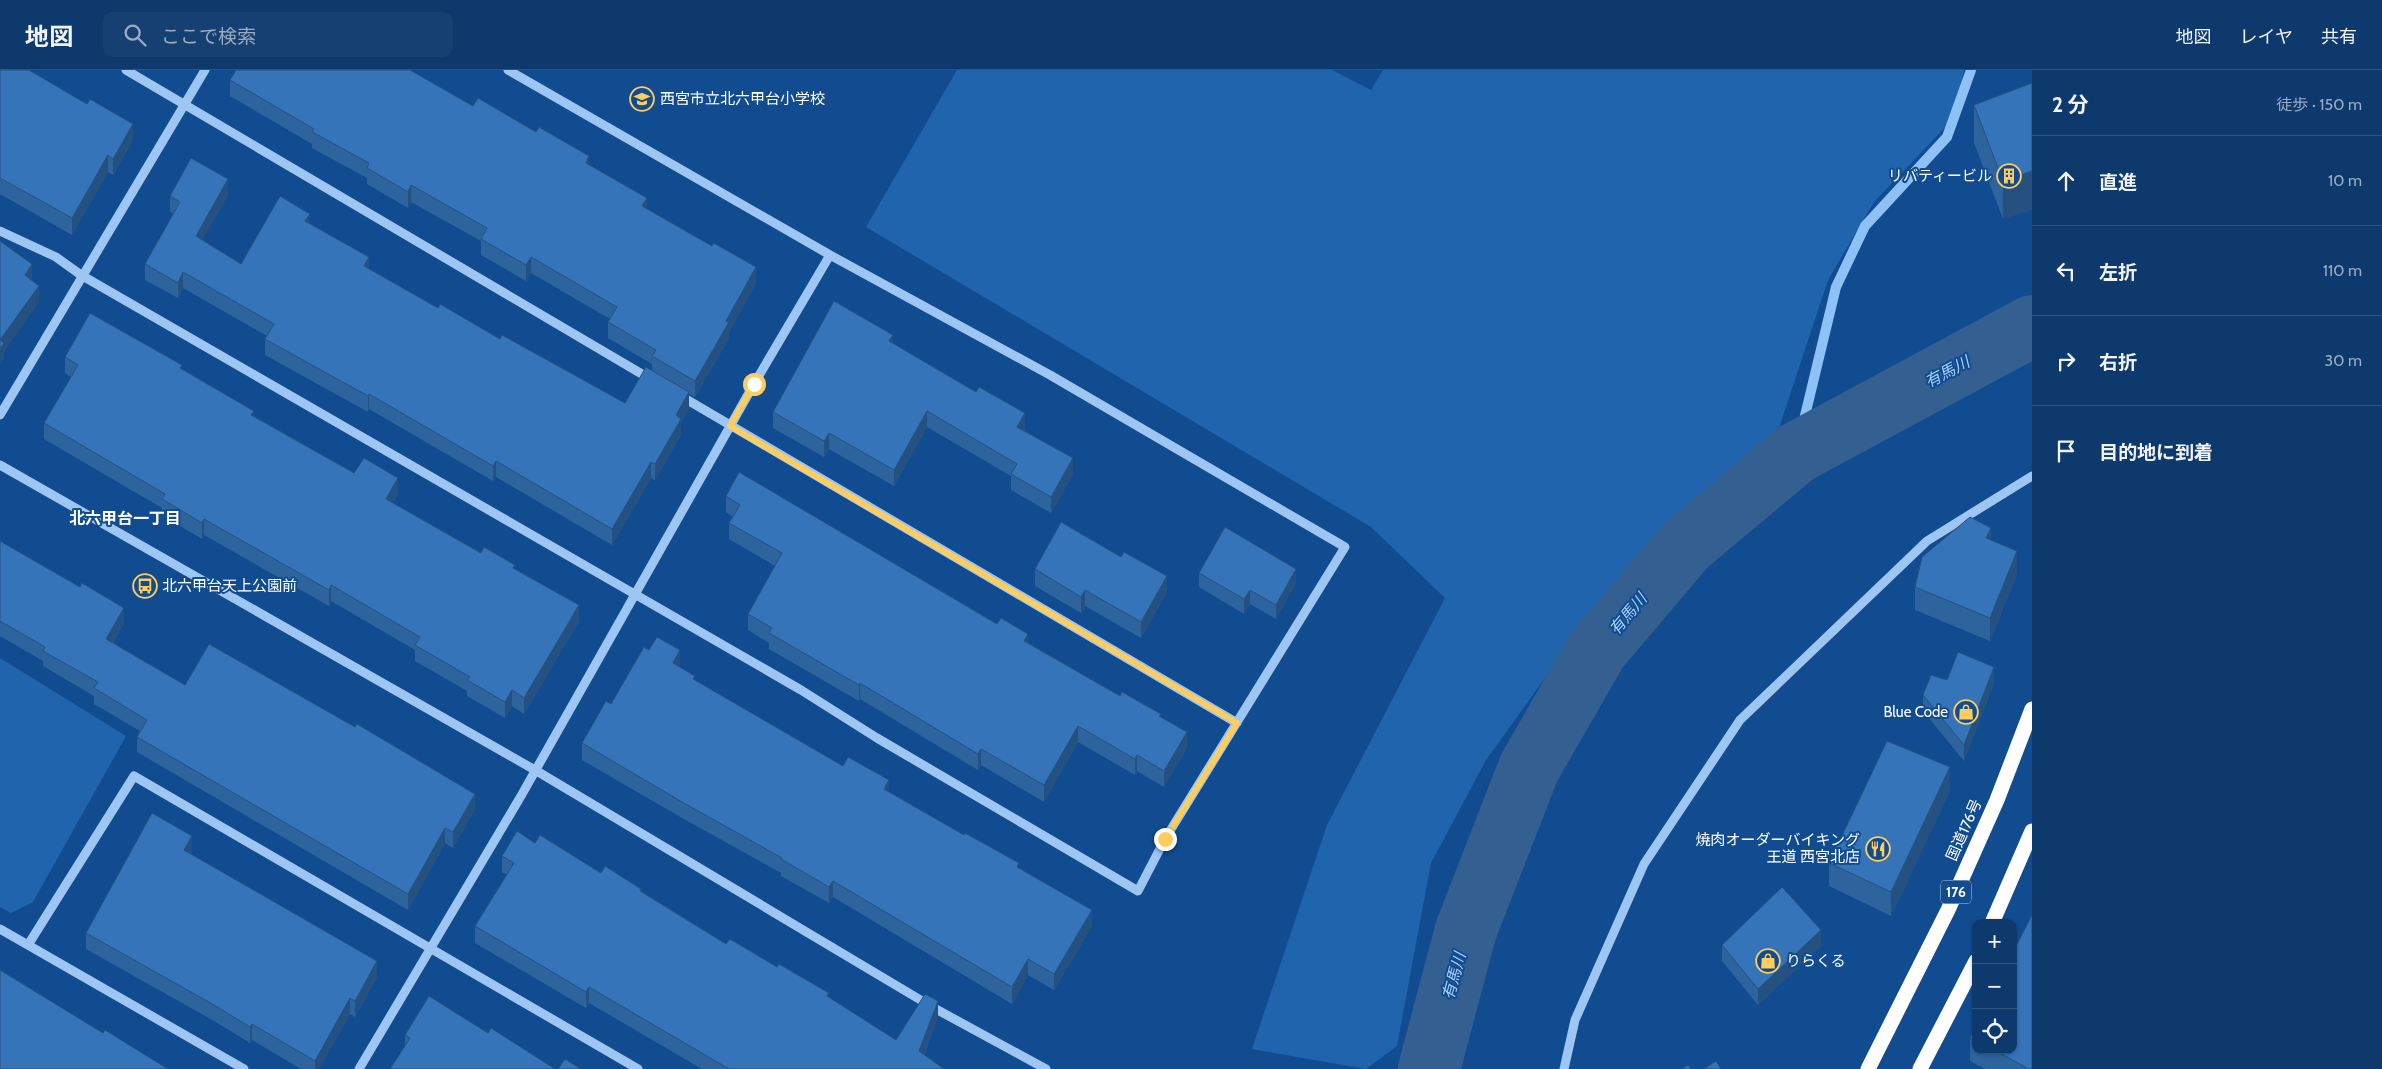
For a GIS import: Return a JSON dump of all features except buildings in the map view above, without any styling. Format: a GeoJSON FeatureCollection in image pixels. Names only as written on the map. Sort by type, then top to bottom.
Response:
{"type":"FeatureCollection","features":[{"type":"Feature","properties":{"kind":"highway","name":"国道176号"},"geometry":{"type":"LineString","coordinates":[[1868,1069],[1948,910],[1997,800],[2032,709]]}},
{"type":"Feature","properties":{"kind":"highway"},"geometry":{"type":"LineString","coordinates":[[1994,919],[2032,831]]}},
{"type":"Feature","properties":{"kind":"highway"},"geometry":{"type":"LineString","coordinates":[[1920,1069],[1974,964]]}},
{"type":"Feature","properties":{"kind":"street"},"geometry":{"type":"LineString","coordinates":[[126,70],[185,103],[662,386]]}},
{"type":"Feature","properties":{"kind":"street"},"geometry":{"type":"LineString","coordinates":[[0,414],[81,275],[205,70]]}},
{"type":"Feature","properties":{"kind":"street"},"geometry":{"type":"LineString","coordinates":[[0,231],[56,257],[81,275],[801,690],[877,738],[1138,891],[1165,839],[1345,547],[1059,380],[830,255],[508,70]]}},
{"type":"Feature","properties":{"kind":"street"},"geometry":{"type":"LineString","coordinates":[[360,1069],[535,770],[636,595],[730,426],[830,255]]}},
{"type":"Feature","properties":{"kind":"street"},"geometry":{"type":"LineString","coordinates":[[671,391],[1237,723]]}},
{"type":"Feature","properties":{"kind":"street"},"geometry":{"type":"LineString","coordinates":[[0,465],[535,770],[934,1008],[1046,1069]]}},
{"type":"Feature","properties":{"kind":"street"},"geometry":{"type":"LineString","coordinates":[[1564,1069],[1575,1020],[1644,864],[1740,720],[1927,541],[2032,476]]}},
{"type":"Feature","properties":{"kind":"street"},"geometry":{"type":"LineString","coordinates":[[28,945],[134,776],[638,1069]]}},
{"type":"Feature","properties":{"kind":"street"},"geometry":{"type":"LineString","coordinates":[[0,929],[244,1069]]}},
{"type":"Feature","properties":{"kind":"shaded area"},"geometry":{"type":"Polygon","coordinates":[[[957,70],[1332,70],[1371,90],[1383,70],[1964,70],[1952,120],[1874,202],[1828,280],[1779,428],[1550,671],[1486,760],[1431,863],[1397,1046],[1366,1069],[1252,1049],[1327,825],[1445,598],[1371,527],[866,227],[957,70]]]}},
{"type":"Feature","properties":{"kind":"shaded area"},"geometry":{"type":"Polygon","coordinates":[[[0,658],[126,736],[33,902],[11,913],[0,907],[0,658]]]}},
{"type":"Feature","properties":{"kind":"waterway"},"geometry":{"type":"LineString","coordinates":[[1796,453],[1836,287],[1865,226],[1947,137],[1971,70]]}},
{"type":"Feature","properties":{"kind":"waterway","name":"有馬川"},"geometry":{"type":"LineString","coordinates":[[1429,1069],[1466,930],[1529,768],[1597,650],[1686,545],[1796,453],[2032,326]]}},
{"type":"Feature","properties":{"kind":"place","name":"西宮市立北六甲台小学校"},"geometry":{"type":"Point","coordinates":[642,99]}},
{"type":"Feature","properties":{"kind":"place","name":"リバティービル"},"geometry":{"type":"Point","coordinates":[2009,176]}},
{"type":"Feature","properties":{"kind":"place","name":"北六甲台天上公園前"},"geometry":{"type":"Point","coordinates":[145,586]}},
{"type":"Feature","properties":{"kind":"place","name":"Blue Code"},"geometry":{"type":"Point","coordinates":[1966,712]}},
{"type":"Feature","properties":{"kind":"place","name":"焼肉オーダーバイキング 王道 西宮北店"},"geometry":{"type":"Point","coordinates":[1878,849]}},
{"type":"Feature","properties":{"kind":"place","name":"りらくる"},"geometry":{"type":"Point","coordinates":[1768,961]}},
{"type":"Feature","properties":{"kind":"district","name":"北六甲台一丁目"},"geometry":{"type":"Point","coordinates":[125,518]}},
{"type":"Feature","properties":{"kind":"route"},"geometry":{"type":"LineString","coordinates":[[754,384],[730,426],[1237,723],[1165,839]]}}]}
